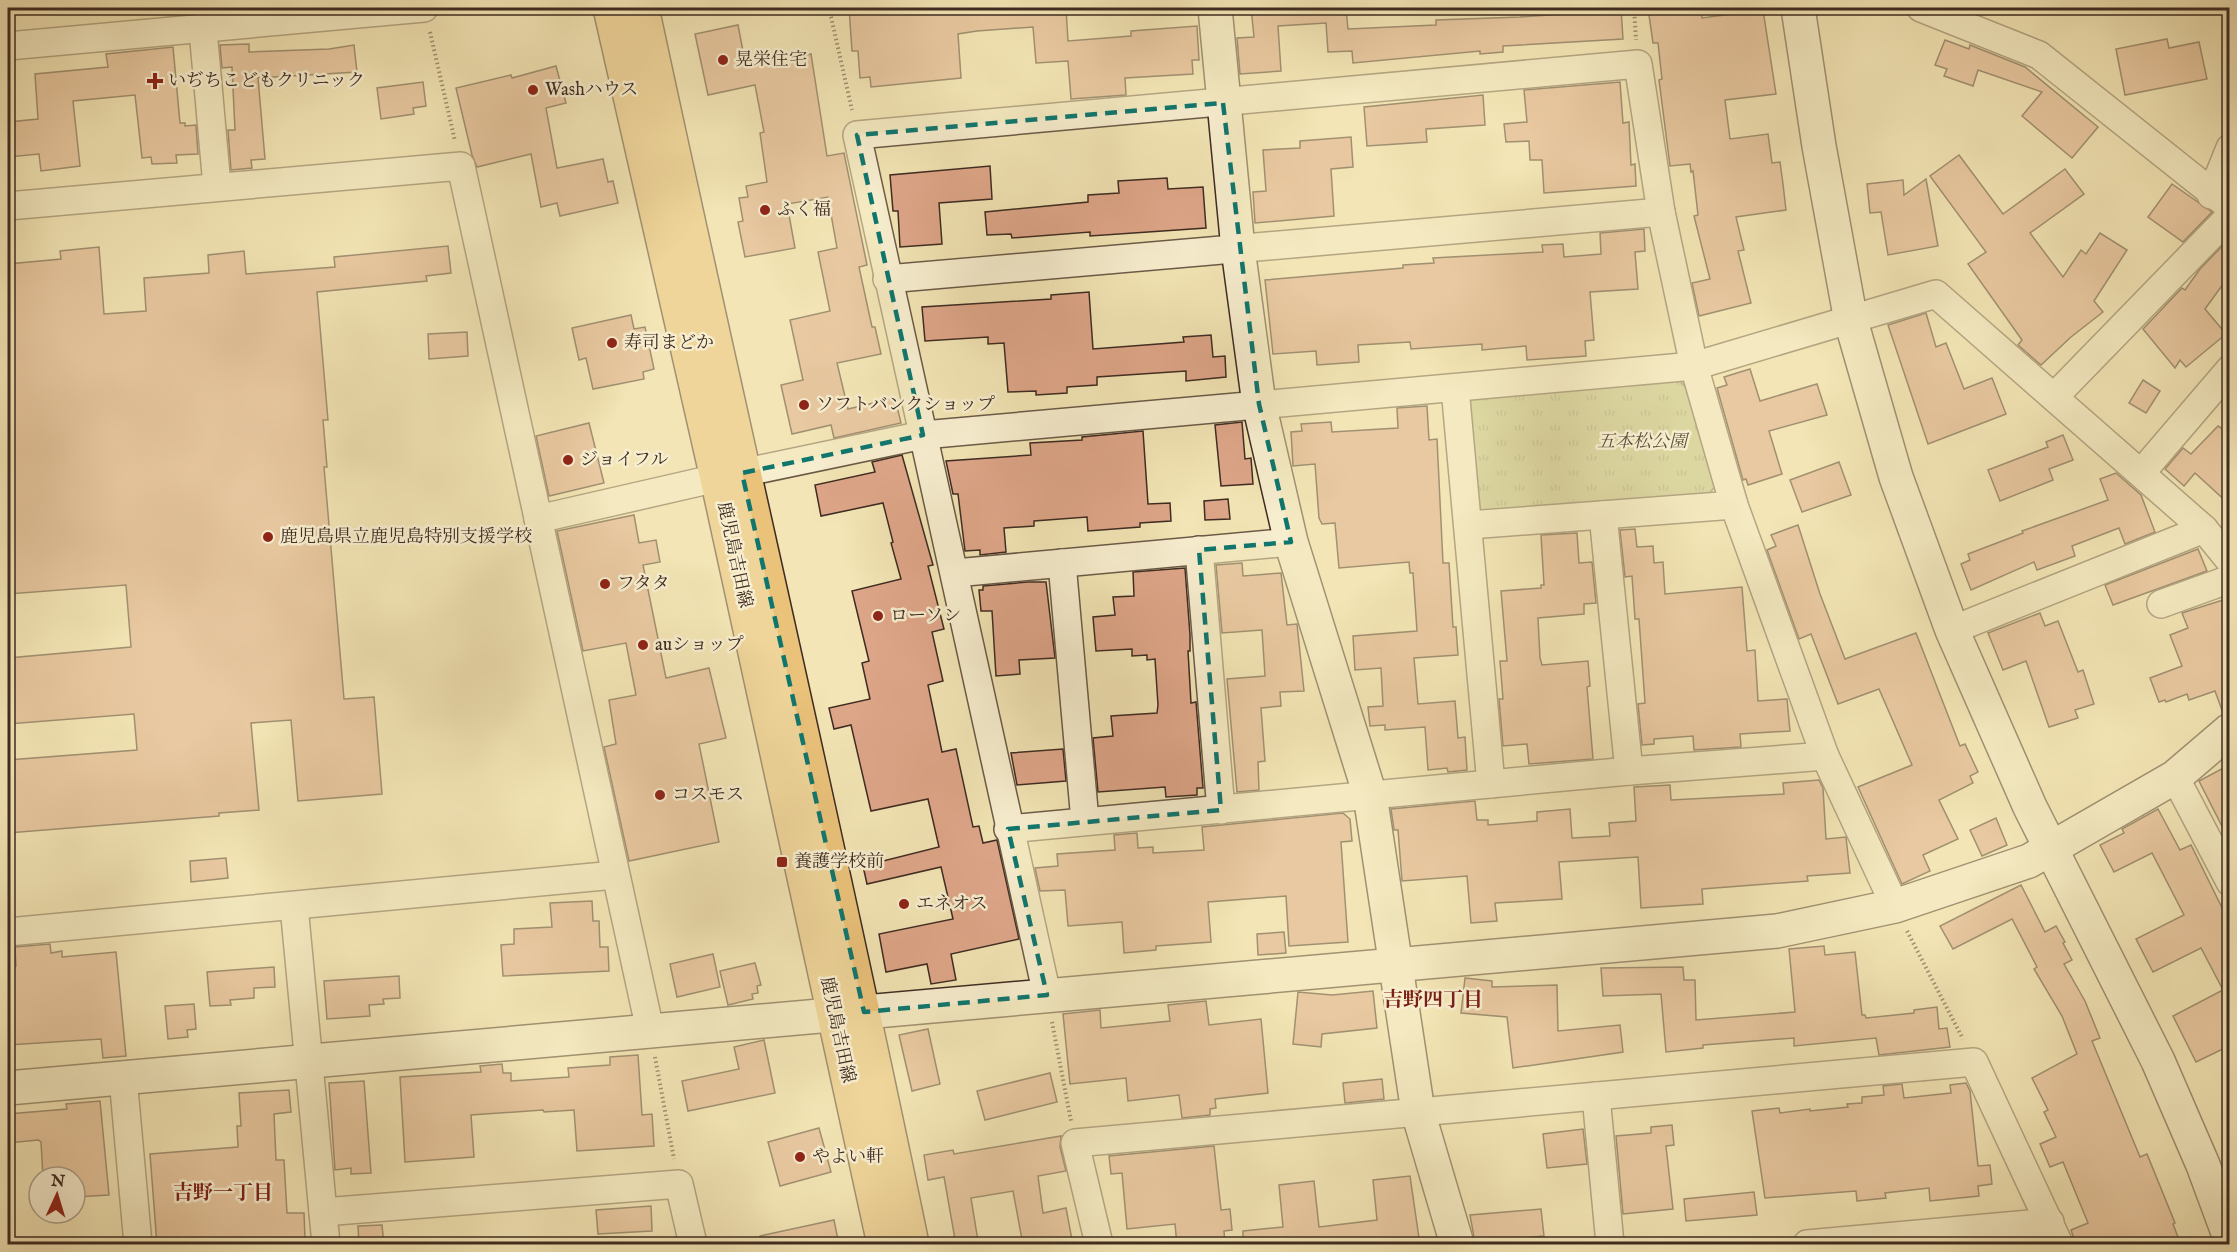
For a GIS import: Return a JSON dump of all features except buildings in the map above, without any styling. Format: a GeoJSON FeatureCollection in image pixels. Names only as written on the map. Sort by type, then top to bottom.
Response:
{"type":"FeatureCollection","features":[{"type":"Feature","properties":{"kind":"main road","name":"鹿児島吉田線"},"geometry":{"type":"LineString","coordinates":[[610,8],[730,475]]}},
{"type":"Feature","properties":{"kind":"main road","name":"鹿児島吉田線"},"geometry":{"type":"LineString","coordinates":[[642,8],[730,475],[849,1013],[912,1245]]}},
{"type":"Feature","properties":{"kind":"main road","name":"鹿児島吉田線"},"geometry":{"type":"LineString","coordinates":[[849,1013],[884,1245]]}},
{"type":"Feature","properties":{"kind":"street"},"geometry":{"type":"LineString","coordinates":[[1215,8],[1238,249],[1259,404],[1291,542],[1370,795],[1418,1112],[1457,1245]]}},
{"type":"Feature","properties":{"kind":"street"},"geometry":{"type":"LineString","coordinates":[[1798,8],[1819,146],[1851,321],[1896,477],[1952,630],[2050,850],[2157,1061],[2203,1165],[2229,1238]]}},
{"type":"Feature","properties":{"kind":"street"},"geometry":{"type":"LineString","coordinates":[[1921,8],[2039,55],[2220,201],[2229,148]]}},
{"type":"Feature","properties":{"kind":"street"},"geometry":{"type":"LineString","coordinates":[[8,45],[203,30],[427,19]]}},
{"type":"Feature","properties":{"kind":"street"},"geometry":{"type":"LineString","coordinates":[[203,30],[217,186]]}},
{"type":"Feature","properties":{"kind":"street"},"geometry":{"type":"LineString","coordinates":[[1047,995],[1008,829],[955,573],[887,279],[857,135],[1638,64],[1661,212],[1694,366],[1734,505],[1825,756],[1895,906]]}},
{"type":"Feature","properties":{"kind":"street"},"geometry":{"type":"LineString","coordinates":[[8,206],[461,166],[650,1030]]}},
{"type":"Feature","properties":{"kind":"street"},"geometry":{"type":"LineString","coordinates":[[887,279],[1661,212]]}},
{"type":"Feature","properties":{"kind":"street"},"geometry":{"type":"LineString","coordinates":[[2054,398],[2229,216]]}},
{"type":"Feature","properties":{"kind":"street"},"geometry":{"type":"LineString","coordinates":[[538,519],[730,475],[923,435],[1694,366],[1936,294],[2204,529],[2229,561]]}},
{"type":"Feature","properties":{"kind":"street"},"geometry":{"type":"LineString","coordinates":[[2140,473],[2229,369]]}},
{"type":"Feature","properties":{"kind":"street"},"geometry":{"type":"LineString","coordinates":[[1455,388],[1491,784]]}},
{"type":"Feature","properties":{"kind":"street"},"geometry":{"type":"LineString","coordinates":[[1468,525],[1734,505]]}},
{"type":"Feature","properties":{"kind":"street"},"geometry":{"type":"LineString","coordinates":[[1603,515],[1629,771]]}},
{"type":"Feature","properties":{"kind":"street"},"geometry":{"type":"LineString","coordinates":[[1952,630],[2204,529]]}},
{"type":"Feature","properties":{"kind":"street"},"geometry":{"type":"LineString","coordinates":[[955,573],[1291,542]]}},
{"type":"Feature","properties":{"kind":"street"},"geometry":{"type":"LineString","coordinates":[[1199,550],[1221,810]]}},
{"type":"Feature","properties":{"kind":"street"},"geometry":{"type":"LineString","coordinates":[[1062,563],[1085,821]]}},
{"type":"Feature","properties":{"kind":"street"},"geometry":{"type":"LineString","coordinates":[[2161,604],[2229,579]]}},
{"type":"Feature","properties":{"kind":"street"},"geometry":{"type":"LineString","coordinates":[[8,1088],[1394,963],[1711,939],[1777,931],[1895,906],[2029,861],[2175,777],[2229,730]]}},
{"type":"Feature","properties":{"kind":"street"},"geometry":{"type":"LineString","coordinates":[[1008,829],[1629,771],[1825,756]]}},
{"type":"Feature","properties":{"kind":"street"},"geometry":{"type":"LineString","coordinates":[[2175,777],[2229,882]]}},
{"type":"Feature","properties":{"kind":"street"},"geometry":{"type":"LineString","coordinates":[[8,932],[615,875]]}},
{"type":"Feature","properties":{"kind":"street"},"geometry":{"type":"LineString","coordinates":[[294,906],[326,1245]]}},
{"type":"Feature","properties":{"kind":"street"},"geometry":{"type":"LineString","coordinates":[[1099,1245],[1075,1143],[1974,1062],[2055,1233],[1807,1245]]}},
{"type":"Feature","properties":{"kind":"street"},"geometry":{"type":"LineString","coordinates":[[123,1078],[138,1245]]}},
{"type":"Feature","properties":{"kind":"street"},"geometry":{"type":"LineString","coordinates":[[1596,1096],[1610,1245]]}},
{"type":"Feature","properties":{"kind":"street"},"geometry":{"type":"LineString","coordinates":[[323,1212],[679,1184],[693,1245]]}},
{"type":"Feature","properties":{"kind":"path"},"geometry":{"type":"LineString","coordinates":[[829,8],[857,135]]}},
{"type":"Feature","properties":{"kind":"path"},"geometry":{"type":"LineString","coordinates":[[1634,8],[1638,64]]}},
{"type":"Feature","properties":{"kind":"path"},"geometry":{"type":"LineString","coordinates":[[427,19],[461,166]]}},
{"type":"Feature","properties":{"kind":"path"},"geometry":{"type":"LineString","coordinates":[[1895,906],[1974,1062]]}},
{"type":"Feature","properties":{"kind":"path"},"geometry":{"type":"LineString","coordinates":[[1047,995],[1075,1143]]}},
{"type":"Feature","properties":{"kind":"path"},"geometry":{"type":"LineString","coordinates":[[650,1030],[679,1184]]}},
{"type":"Feature","properties":{"kind":"highlighted area"},"geometry":{"type":"Polygon","coordinates":[[[1223,103],[1259,404],[1291,542],[1199,550],[1221,810],[1008,829],[1047,995],[864,1012],[742,473],[923,435],[857,135],[1223,103]]]}},
{"type":"Feature","properties":{"kind":"green space","name":"五本松公園"},"geometry":{"type":"Polygon","coordinates":[[[1679,380],[1688,390],[1717,485],[1706,496],[1485,513],[1478,507],[1468,403],[1475,397],[1679,380]]]}},
{"type":"Feature","properties":{"kind":"place","name":"晃栄住宅"},"geometry":{"type":"Point","coordinates":[723,60]}},
{"type":"Feature","properties":{"kind":"place","name":"いぢちこどもクリニック"},"geometry":{"type":"Point","coordinates":[155,81]}},
{"type":"Feature","properties":{"kind":"place","name":"Washハウス"},"geometry":{"type":"Point","coordinates":[533,90]}},
{"type":"Feature","properties":{"kind":"place","name":"ふく福"},"geometry":{"type":"Point","coordinates":[765,210]}},
{"type":"Feature","properties":{"kind":"place","name":"寿司まどか"},"geometry":{"type":"Point","coordinates":[612,343]}},
{"type":"Feature","properties":{"kind":"place","name":"ソフトバンクショップ"},"geometry":{"type":"Point","coordinates":[804,405]}},
{"type":"Feature","properties":{"kind":"place","name":"ジョイフル"},"geometry":{"type":"Point","coordinates":[568,460]}},
{"type":"Feature","properties":{"kind":"place","name":"鹿児島県立鹿児島特別支援学校"},"geometry":{"type":"Point","coordinates":[268,537]}},
{"type":"Feature","properties":{"kind":"place","name":"フタタ"},"geometry":{"type":"Point","coordinates":[605,584]}},
{"type":"Feature","properties":{"kind":"place","name":"ローソン"},"geometry":{"type":"Point","coordinates":[878,616]}},
{"type":"Feature","properties":{"kind":"place","name":"auショップ"},"geometry":{"type":"Point","coordinates":[643,645]}},
{"type":"Feature","properties":{"kind":"place","name":"コスモス"},"geometry":{"type":"Point","coordinates":[660,795]}},
{"type":"Feature","properties":{"kind":"place","name":"養護学校前"},"geometry":{"type":"Point","coordinates":[782,862]}},
{"type":"Feature","properties":{"kind":"place","name":"エネオス"},"geometry":{"type":"Point","coordinates":[904,904]}},
{"type":"Feature","properties":{"kind":"place","name":"やよい軒"},"geometry":{"type":"Point","coordinates":[800,1157]}},
{"type":"Feature","properties":{"kind":"district","name":"吉野四丁目"},"geometry":{"type":"Point","coordinates":[1433,1000]}},
{"type":"Feature","properties":{"kind":"district","name":"吉野一丁目"},"geometry":{"type":"Point","coordinates":[223,1193]}}]}
